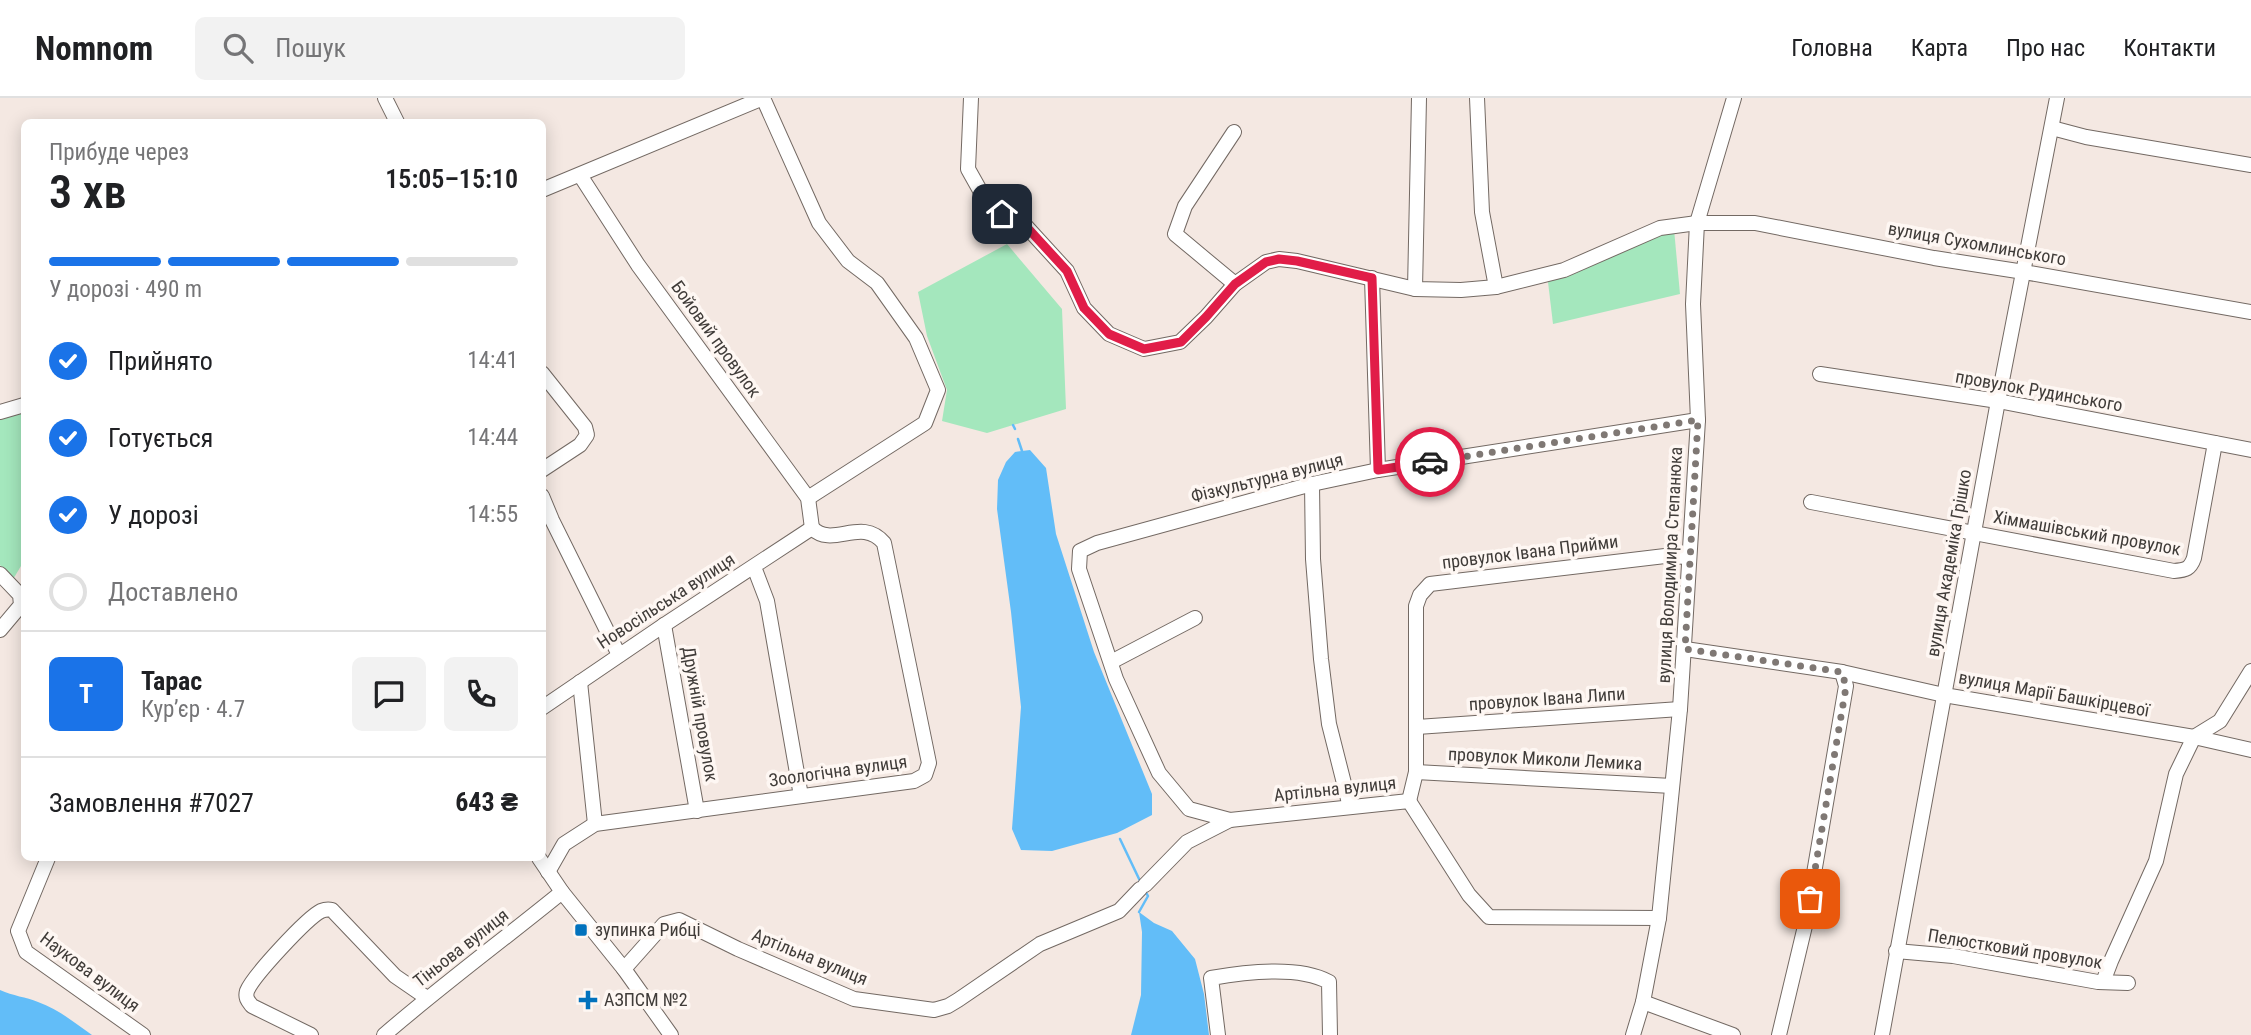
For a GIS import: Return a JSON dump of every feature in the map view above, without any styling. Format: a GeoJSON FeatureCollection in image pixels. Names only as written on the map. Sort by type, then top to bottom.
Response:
{"type":"FeatureCollection","features":[{"type":"Feature","properties":{"kind":"street"},"geometry":{"type":"LineString","coordinates":[[385,98],[396,119]]}},
{"type":"Feature","properties":{"kind":"street"},"geometry":{"type":"LineString","coordinates":[[546,188],[763,98],[820,223],[848,261],[877,283],[916,338],[938,390],[925,423],[808,498]]}},
{"type":"Feature","properties":{"kind":"street","name":"вулиця Сухомлинського"},"geometry":{"type":"LineString","coordinates":[[971,98],[968,169],[982,194],[1002,214],[1023,223],[1067,271],[1084,308],[1109,334],[1144,349],[1181,342],[1235,284],[1266,262],[1279,259],[1415,289],[1461,290],[1496,287],[1564,270],[1660,228],[1697,223],[1755,223],[1934,258],[2251,312]]}},
{"type":"Feature","properties":{"kind":"street"},"geometry":{"type":"LineString","coordinates":[[1415,289],[1419,98]]}},
{"type":"Feature","properties":{"kind":"street"},"geometry":{"type":"LineString","coordinates":[[1477,98],[1482,212],[1496,287]]}},
{"type":"Feature","properties":{"kind":"street","name":"вулиця Володимира Степанюка"},"geometry":{"type":"LineString","coordinates":[[1633,1035],[1643,1002],[1659,918],[1681,709],[1698,420],[1693,304],[1697,223],[1734,98]]}},
{"type":"Feature","properties":{"kind":"street","name":"вулиця Академіка Грішко"},"geometry":{"type":"LineString","coordinates":[[1882,1035],[1997,401],[2057,98]]}},
{"type":"Feature","properties":{"kind":"street"},"geometry":{"type":"LineString","coordinates":[[2052,128],[2085,137],[2251,165]]}},
{"type":"Feature","properties":{"kind":"street"},"geometry":{"type":"LineString","coordinates":[[1234,132],[1185,206],[1175,234],[1235,284]]}},
{"type":"Feature","properties":{"kind":"street","name":"Бойовий провулок"},"geometry":{"type":"LineString","coordinates":[[580,175],[638,264],[808,498],[813,528]]}},
{"type":"Feature","properties":{"kind":"street"},"geometry":{"type":"LineString","coordinates":[[1372,278],[1378,470]]}},
{"type":"Feature","properties":{"kind":"street","name":"провулок Рудинського"},"geometry":{"type":"LineString","coordinates":[[1820,374],[1997,401],[2251,450]]}},
{"type":"Feature","properties":{"kind":"street"},"geometry":{"type":"LineString","coordinates":[[546,378],[585,426],[587,435],[580,445],[546,467]]}},
{"type":"Feature","properties":{"kind":"street"},"geometry":{"type":"LineString","coordinates":[[0,412],[21,405]]}},
{"type":"Feature","properties":{"kind":"street","name":"Фізкультурна вулиця"},"geometry":{"type":"LineString","coordinates":[[1111,662],[1079,569],[1080,551],[1097,543],[1312,484],[1378,470],[1698,420]]}},
{"type":"Feature","properties":{"kind":"street","name":"Хіммашівський провулок"},"geometry":{"type":"LineString","coordinates":[[1811,502],[2174,571],[2185,570],[2191,567],[2194,558],[2215,443]]}},
{"type":"Feature","properties":{"kind":"street"},"geometry":{"type":"LineString","coordinates":[[1312,484],[1313,559],[1321,659],[1329,723],[1350,807]]}},
{"type":"Feature","properties":{"kind":"street"},"geometry":{"type":"LineString","coordinates":[[547,524],[619,655]]}},
{"type":"Feature","properties":{"kind":"street","name":"Новосільська вулиця"},"geometry":{"type":"LineString","coordinates":[[546,705],[813,528]]}},
{"type":"Feature","properties":{"kind":"street","name":"Зоологічна вулиця"},"geometry":{"type":"LineString","coordinates":[[548,872],[564,844],[595,824],[914,781],[925,775],[929,763],[884,543],[869,532],[827,536],[817,533],[813,528]]}},
{"type":"Feature","properties":{"kind":"street","name":"провулок Івана Прийми"},"geometry":{"type":"LineString","coordinates":[[1409,801],[1416,772],[1416,606],[1420,595],[1430,584],[1665,556],[1689,557]]}},
{"type":"Feature","properties":{"kind":"street"},"geometry":{"type":"LineString","coordinates":[[754,567],[767,601],[801,796]]}},
{"type":"Feature","properties":{"kind":"street"},"geometry":{"type":"LineString","coordinates":[[0,575],[21,598]]}},
{"type":"Feature","properties":{"kind":"street"},"geometry":{"type":"LineString","coordinates":[[0,630],[21,600]]}},
{"type":"Feature","properties":{"kind":"street"},"geometry":{"type":"LineString","coordinates":[[1195,618],[1111,662],[1159,773],[1189,809],[1230,820]]}},
{"type":"Feature","properties":{"kind":"street","name":"Дружній провулок"},"geometry":{"type":"LineString","coordinates":[[664,625],[697,811]]}},
{"type":"Feature","properties":{"kind":"street","name":"вулиця Марії Башкірцевої"},"geometry":{"type":"LineString","coordinates":[[1685,649],[1842,672],[1944,695],[2194,737],[2251,750]]}},
{"type":"Feature","properties":{"kind":"street"},"geometry":{"type":"LineString","coordinates":[[2103,982],[2153,868],[2176,774],[2194,737],[2220,721],[2251,671]]}},
{"type":"Feature","properties":{"kind":"street"},"geometry":{"type":"LineString","coordinates":[[1779,1035],[1805,926],[1827,805],[1846,687],[1842,672]]}},
{"type":"Feature","properties":{"kind":"street"},"geometry":{"type":"LineString","coordinates":[[580,681],[595,824]]}},
{"type":"Feature","properties":{"kind":"street","name":"провулок Івана Липи"},"geometry":{"type":"LineString","coordinates":[[1417,727],[1681,709]]}},
{"type":"Feature","properties":{"kind":"street","name":"провулок Миколи Лемика"},"geometry":{"type":"LineString","coordinates":[[1416,772],[1672,786]]}},
{"type":"Feature","properties":{"kind":"street","name":"Артільна вулиця"},"geometry":{"type":"LineString","coordinates":[[624,969],[664,924],[679,920],[854,999],[934,1010],[958,1000],[1040,944],[1119,911],[1187,842],[1230,820],[1409,801],[1469,895],[1489,916],[1659,918]]}},
{"type":"Feature","properties":{"kind":"street","name":"Наукова вулиця"},"geometry":{"type":"LineString","coordinates":[[47,861],[18,931],[26,952],[143,1035]]}},
{"type":"Feature","properties":{"kind":"street"},"geometry":{"type":"LineString","coordinates":[[541,861],[671,1035]]}},
{"type":"Feature","properties":{"kind":"street","name":"Тіньова вулиця"},"geometry":{"type":"LineString","coordinates":[[384,1035],[562,892]]}},
{"type":"Feature","properties":{"kind":"street"},"geometry":{"type":"LineString","coordinates":[[311,1035],[252,1006],[246,993],[277,952],[322,911],[332,910],[395,976],[427,998]]}},
{"type":"Feature","properties":{"kind":"street","name":"Пелюстковий провулок"},"geometry":{"type":"LineString","coordinates":[[1896,951],[1953,956],[2038,973],[2129,983]]}},
{"type":"Feature","properties":{"kind":"street"},"geometry":{"type":"LineString","coordinates":[[1218,1035],[1211,978],[1284,972],[1317,975],[1329,982],[1330,1035]]}},
{"type":"Feature","properties":{"kind":"street"},"geometry":{"type":"LineString","coordinates":[[1643,1002],[1733,1035]]}},
{"type":"Feature","properties":{"kind":"green space"},"geometry":{"type":"Polygon","coordinates":[[[1674,229],[1680,294],[1553,324],[1548,282],[1674,229]]]}},
{"type":"Feature","properties":{"kind":"green space"},"geometry":{"type":"Polygon","coordinates":[[[1007,244],[1062,309],[1066,409],[987,433],[942,421],[947,390],[927,336],[918,292],[1007,244]]]}},
{"type":"Feature","properties":{"kind":"green space"},"geometry":{"type":"Polygon","coordinates":[[[21,413],[21,566],[12,581],[0,565],[0,420],[21,413]]]}},
{"type":"Feature","properties":{"kind":"water"},"geometry":{"type":"Polygon","coordinates":[[[1030,450],[1046,468],[1056,534],[1094,652],[1152,794],[1152,815],[1117,833],[1052,851],[1021,850],[1012,829],[1021,707],[997,509],[998,480],[1006,462],[1015,452],[1030,450]]]}},
{"type":"Feature","properties":{"kind":"water"},"geometry":{"type":"Polygon","coordinates":[[[1139,912],[1172,931],[1195,959],[1204,994],[1209,1035],[1131,1035],[1141,995],[1142,932],[1139,912]]]}},
{"type":"Feature","properties":{"kind":"water"},"geometry":{"type":"Polygon","coordinates":[[[0,990],[45,1005],[92,1035],[0,1035],[0,990]]]}},
{"type":"Feature","properties":{"kind":"waterway"},"geometry":{"type":"LineString","coordinates":[[1013,425],[1015,429]]}},
{"type":"Feature","properties":{"kind":"waterway"},"geometry":{"type":"LineString","coordinates":[[1018,439],[1022,451]]}},
{"type":"Feature","properties":{"kind":"waterway"},"geometry":{"type":"LineString","coordinates":[[1120,839],[1141,883]]}},
{"type":"Feature","properties":{"kind":"waterway"},"geometry":{"type":"LineString","coordinates":[[1139,912],[1148,896],[1144,889]]}},
{"type":"Feature","properties":{"kind":"way so far"},"geometry":{"type":"LineString","coordinates":[[1430,462],[1698,420],[1685,649],[1842,672],[1846,687],[1810,899]]}},
{"type":"Feature","properties":{"kind":"place","name":"зупинка Рибці"},"geometry":{"type":"Point","coordinates":[581,930]}},
{"type":"Feature","properties":{"kind":"place","name":"АЗПСМ №2"},"geometry":{"type":"Point","coordinates":[588,1000]}},
{"type":"Feature","properties":{"kind":"route"},"geometry":{"type":"LineString","coordinates":[[1002,214],[1023,223],[1067,271],[1084,308],[1109,334],[1144,349],[1181,342],[1235,284],[1266,262],[1279,259],[1297,261],[1372,278],[1378,470],[1430,462]]}}]}
